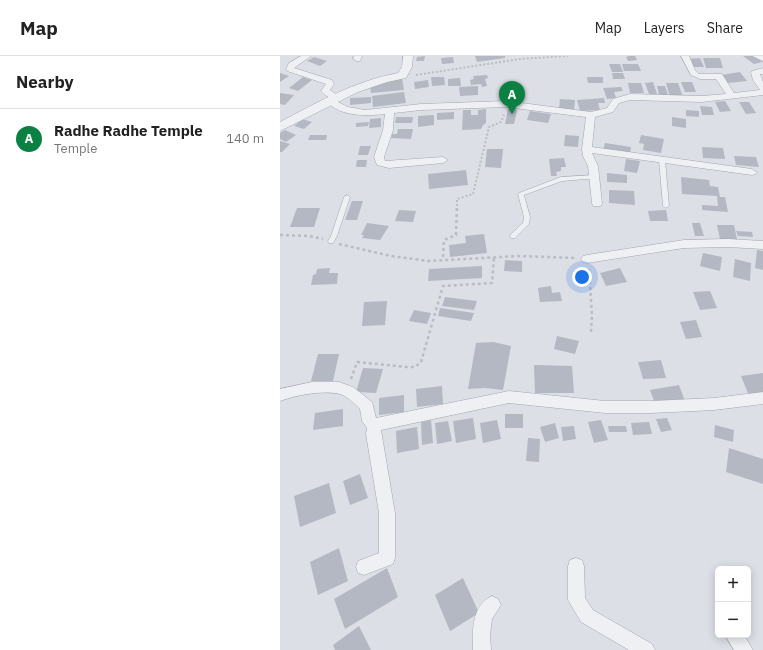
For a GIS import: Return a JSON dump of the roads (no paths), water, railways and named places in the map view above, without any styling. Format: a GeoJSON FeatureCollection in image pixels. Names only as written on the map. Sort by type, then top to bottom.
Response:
{"type":"FeatureCollection","features":[{"type":"Feature","properties":{"kind":"street"},"geometry":{"type":"LineString","coordinates":[[307,56],[290,66],[290,69],[329,82],[330,84],[325,91],[333,99],[346,109],[354,112],[365,113],[421,107],[506,104],[591,115],[610,110],[616,101],[630,97],[702,99],[763,92]]}},
{"type":"Feature","properties":{"kind":"street"},"geometry":{"type":"LineString","coordinates":[[280,127],[354,88],[377,80],[402,76],[407,67],[408,56]]}},
{"type":"Feature","properties":{"kind":"street"},"geometry":{"type":"LineString","coordinates":[[685,56],[692,74],[696,76],[719,76],[732,96]]}},
{"type":"Feature","properties":{"kind":"street"},"geometry":{"type":"LineString","coordinates":[[756,56],[763,59]]}},
{"type":"Feature","properties":{"kind":"street"},"geometry":{"type":"LineString","coordinates":[[763,71],[755,73],[757,80],[763,88]]}},
{"type":"Feature","properties":{"kind":"street"},"geometry":{"type":"LineString","coordinates":[[390,111],[388,130],[379,157],[381,163],[389,165],[443,160]]}},
{"type":"Feature","properties":{"kind":"street"},"geometry":{"type":"LineString","coordinates":[[591,115],[587,149],[588,156],[593,166],[598,203]]}},
{"type":"Feature","properties":{"kind":"street"},"geometry":{"type":"LineString","coordinates":[[587,149],[752,172]]}},
{"type":"Feature","properties":{"kind":"street"},"geometry":{"type":"LineString","coordinates":[[587,259],[684,244],[728,243],[763,245]]}},
{"type":"Feature","properties":{"kind":"street"},"geometry":{"type":"LineString","coordinates":[[280,395],[290,391],[317,388],[343,389],[367,406],[369,421],[374,425],[509,398],[605,407],[651,407],[714,404],[763,398]]}},
{"type":"Feature","properties":{"kind":"street"},"geometry":{"type":"LineString","coordinates":[[364,567],[387,558],[387,513],[373,434],[374,425]]}},
{"type":"Feature","properties":{"kind":"street"},"geometry":{"type":"LineString","coordinates":[[576,566],[577,600],[587,616],[646,650]]}},
{"type":"Feature","properties":{"kind":"street"},"geometry":{"type":"LineString","coordinates":[[482,650],[480,634],[484,615],[492,605]]}},
{"type":"Feature","properties":{"kind":"street"},"geometry":{"type":"LineString","coordinates":[[736,638],[744,650]]}},
{"type":"Feature","properties":{"kind":"lane"},"geometry":{"type":"LineString","coordinates":[[662,160],[666,206]]}},
{"type":"Feature","properties":{"kind":"lane"},"geometry":{"type":"LineString","coordinates":[[513,236],[526,224],[528,217],[521,194],[561,179],[595,177]]}},
{"type":"Feature","properties":{"kind":"lane"},"geometry":{"type":"LineString","coordinates":[[330,241],[334,236],[347,197]]}},
{"type":"Feature","properties":{"kind":"place","name":"Radhe Radhe Temple"},"geometry":{"type":"Point","coordinates":[512,114]}}]}
